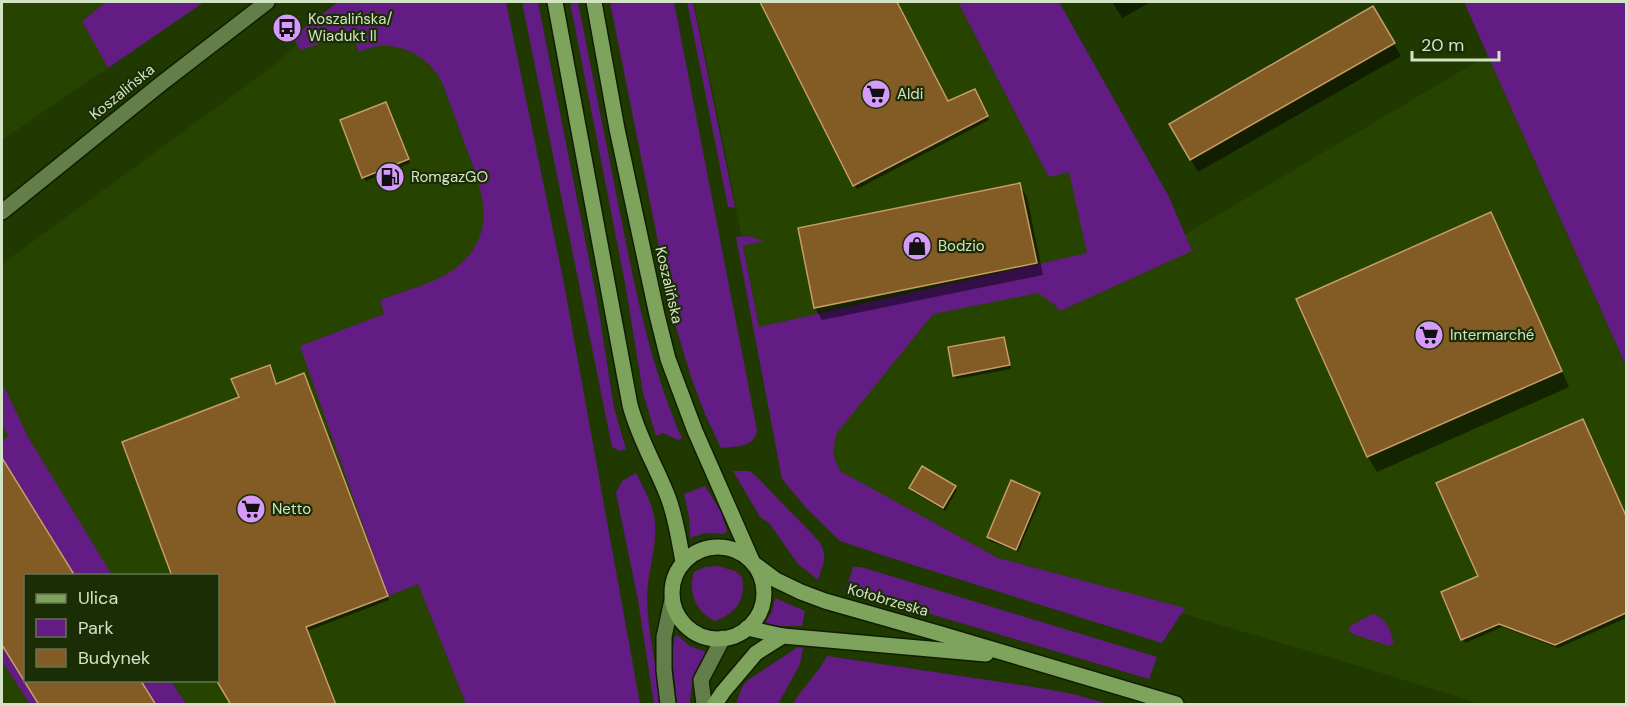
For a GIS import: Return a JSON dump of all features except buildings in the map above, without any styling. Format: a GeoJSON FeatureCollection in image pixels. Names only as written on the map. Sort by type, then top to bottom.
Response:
{"type":"FeatureCollection","features":[{"type":"Feature","properties":{"kind":"main road"},"geometry":{"type":"LineString","coordinates":[[555,2],[630,405],[642,442],[669,499],[683,562]]}},
{"type":"Feature","properties":{"kind":"main road","name":"Koszalińska"},"geometry":{"type":"LineString","coordinates":[[594,2],[617,129],[668,359],[695,431],[753,563]]}},
{"type":"Feature","properties":{"kind":"main road"},"geometry":{"type":"LineString","coordinates":[[719,547],[732,549],[753,563],[764,592],[759,612],[747,628],[732,637],[709,638],[684,625],[676,613],[672,600],[674,579],[683,562],[694,553],[706,548],[719,547]]}},
{"type":"Feature","properties":{"kind":"main road","name":"Kołobrzeska"},"geometry":{"type":"LineString","coordinates":[[753,563],[776,580],[825,601],[1176,705]]}},
{"type":"Feature","properties":{"kind":"main road","name":"Kołobrzeska"},"geometry":{"type":"LineString","coordinates":[[747,628],[783,636],[1019,657]]}},
{"type":"Feature","properties":{"kind":"main road"},"geometry":{"type":"LineString","coordinates":[[715,705],[756,653],[783,636]]}},
{"type":"Feature","properties":{"kind":"street","name":"Koszalińska"},"geometry":{"type":"LineString","coordinates":[[2,212],[267,2]]}},
{"type":"Feature","properties":{"kind":"street"},"geometry":{"type":"LineString","coordinates":[[668,705],[664,670],[664,637],[672,600]]}},
{"type":"Feature","properties":{"kind":"street"},"geometry":{"type":"LineString","coordinates":[[704,705],[701,680],[723,638]]}},
{"type":"Feature","properties":{"kind":"shaded area"},"geometry":{"type":"Polygon","coordinates":[[[2,2],[204,2],[2,140],[2,2]]]}},
{"type":"Feature","properties":{"kind":"shaded area"},"geometry":{"type":"Polygon","coordinates":[[[338,2],[506,2],[564,284],[640,704],[2,704],[2,264],[273,66],[297,45],[291,37],[338,2]]]}},
{"type":"Feature","properties":{"kind":"shaded area"},"geometry":{"type":"Polygon","coordinates":[[[694,2],[998,2],[1184,235],[1488,55],[1626,366],[1626,704],[1480,704],[1157,606],[992,560],[780,436],[694,2]]]}},
{"type":"Feature","properties":{"kind":"green space"},"geometry":{"type":"Polygon","coordinates":[[[106,2],[204,2],[108,68],[82,21],[106,2]]]}},
{"type":"Feature","properties":{"kind":"green space"},"geometry":{"type":"Polygon","coordinates":[[[338,2],[506,2],[564,284],[640,704],[466,704],[418,584],[388,596],[300,346],[384,314],[380,300],[429,282],[456,268],[470,254],[478,240],[483,225],[484,210],[477,179],[442,82],[431,66],[416,54],[398,47],[376,46],[359,52],[352,33],[301,50],[292,37],[338,2]]]}},
{"type":"Feature","properties":{"kind":"green space"},"geometry":{"type":"Polygon","coordinates":[[[522,2],[538,2],[597,300],[614,408],[626,449],[620,451],[612,447],[522,2]]]}},
{"type":"Feature","properties":{"kind":"green space"},"geometry":{"type":"Polygon","coordinates":[[[570,2],[578,2],[639,302],[653,357],[682,438],[678,440],[663,433],[656,436],[643,393],[625,283],[570,2]]]}},
{"type":"Feature","properties":{"kind":"green space"},"geometry":{"type":"Polygon","coordinates":[[[610,2],[674,2],[757,430],[753,440],[744,445],[721,448],[691,377],[673,317],[610,2]]]}},
{"type":"Feature","properties":{"kind":"green space"},"geometry":{"type":"Polygon","coordinates":[[[687,2],[693,2],[735,208],[728,207],[687,2]]]}},
{"type":"Feature","properties":{"kind":"green space"},"geometry":{"type":"Polygon","coordinates":[[[958,2],[1059,2],[1169,197],[1192,251],[1060,311],[1038,293],[933,314],[836,434],[833,454],[840,471],[998,558],[1185,608],[1162,643],[840,541],[808,510],[782,479],[736,237],[748,236],[764,241],[743,246],[759,327],[1087,253],[1069,172],[1049,177],[958,2]]]}},
{"type":"Feature","properties":{"kind":"green space"},"geometry":{"type":"Polygon","coordinates":[[[1464,2],[1626,2],[1626,366],[1464,2]]]}},
{"type":"Feature","properties":{"kind":"green space"},"geometry":{"type":"Polygon","coordinates":[[[2,382],[28,437],[111,574],[24,574],[24,682],[172,682],[186,704],[30,704],[2,661],[2,442],[8,436],[2,423],[2,382]]]}},
{"type":"Feature","properties":{"kind":"green space"},"geometry":{"type":"Polygon","coordinates":[[[733,471],[750,471],[755,475],[818,540],[824,555],[818,580],[798,564],[769,523],[760,517],[733,471]]]}},
{"type":"Feature","properties":{"kind":"green space"},"geometry":{"type":"Polygon","coordinates":[[[636,473],[654,516],[655,536],[647,599],[661,704],[654,704],[638,600],[616,493],[622,481],[636,473]]]}},
{"type":"Feature","properties":{"kind":"green space"},"geometry":{"type":"Polygon","coordinates":[[[705,486],[721,512],[727,531],[725,534],[705,533],[690,538],[689,517],[684,494],[705,486]]]}},
{"type":"Feature","properties":{"kind":"green space"},"geometry":{"type":"Polygon","coordinates":[[[718,566],[735,571],[742,577],[743,585],[738,605],[729,614],[715,621],[698,607],[693,593],[692,579],[694,572],[705,567],[718,566]]]}},
{"type":"Feature","properties":{"kind":"green space"},"geometry":{"type":"Polygon","coordinates":[[[853,567],[861,567],[1157,657],[1149,679],[846,589],[853,567]]]}},
{"type":"Feature","properties":{"kind":"green space"},"geometry":{"type":"Polygon","coordinates":[[[775,598],[805,611],[802,626],[763,626],[772,612],[775,598]]]}},
{"type":"Feature","properties":{"kind":"green space"},"geometry":{"type":"Polygon","coordinates":[[[1372,614],[1380,617],[1390,629],[1393,643],[1389,646],[1349,631],[1350,626],[1372,614]]]}},
{"type":"Feature","properties":{"kind":"green space"},"geometry":{"type":"Polygon","coordinates":[[[677,635],[690,646],[709,653],[695,677],[690,704],[677,704],[672,657],[677,635]]]}},
{"type":"Feature","properties":{"kind":"green space"},"geometry":{"type":"Polygon","coordinates":[[[798,647],[803,648],[801,660],[778,704],[736,704],[742,687],[748,680],[798,647]]]}},
{"type":"Feature","properties":{"kind":"green space"},"geometry":{"type":"Polygon","coordinates":[[[827,656],[1034,687],[1073,694],[1108,704],[793,704],[827,656]]]}},
{"type":"Feature","properties":{"kind":"place","name":"Koszalińska/ Wiadukt II"},"geometry":{"type":"Point","coordinates":[287,28]}},
{"type":"Feature","properties":{"kind":"place","name":"Aldi"},"geometry":{"type":"Point","coordinates":[876,94]}},
{"type":"Feature","properties":{"kind":"place","name":"RomgazGO"},"geometry":{"type":"Point","coordinates":[390,177]}},
{"type":"Feature","properties":{"kind":"place","name":"Bodzio"},"geometry":{"type":"Point","coordinates":[917,246]}},
{"type":"Feature","properties":{"kind":"place","name":"Intermarché"},"geometry":{"type":"Point","coordinates":[1429,335]}},
{"type":"Feature","properties":{"kind":"place","name":"Netto"},"geometry":{"type":"Point","coordinates":[251,509]}}]}
